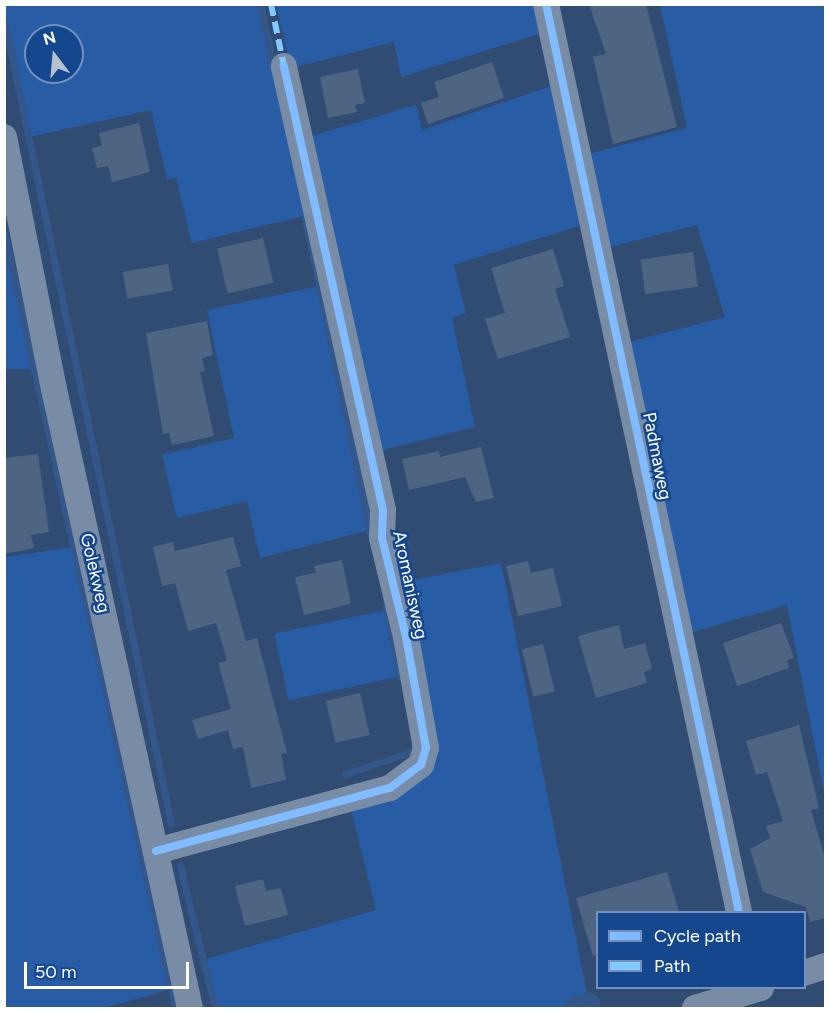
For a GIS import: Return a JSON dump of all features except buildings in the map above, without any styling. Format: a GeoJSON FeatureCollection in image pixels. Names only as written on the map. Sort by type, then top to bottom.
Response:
{"type":"FeatureCollection","features":[{"type":"Feature","properties":{"kind":"street","name":"Padmaweg"},"geometry":{"type":"LineString","coordinates":[[546,4],[739,911]]}},
{"type":"Feature","properties":{"kind":"street","name":"Aromanisweg"},"geometry":{"type":"LineString","coordinates":[[156,851],[390,788],[421,765],[426,748],[406,637],[382,538],[383,510],[284,66]]}},
{"type":"Feature","properties":{"kind":"street","name":"Golekweg"},"geometry":{"type":"LineString","coordinates":[[4,137],[54,389],[190,1008]]}},
{"type":"Feature","properties":{"kind":"street"},"geometry":{"type":"LineString","coordinates":[[806,972],[825,966]]}},
{"type":"Feature","properties":{"kind":"street"},"geometry":{"type":"LineString","coordinates":[[695,1008],[754,989]]}},
{"type":"Feature","properties":{"kind":"shaded area"},"geometry":{"type":"Polygon","coordinates":[[[4,5],[260,5],[304,216],[192,243],[176,178],[167,179],[151,110],[29,137],[4,5]]]}},
{"type":"Feature","properties":{"kind":"shaded area"},"geometry":{"type":"Polygon","coordinates":[[[276,5],[536,5],[542,33],[401,77],[394,42],[291,68],[276,5]]]}},
{"type":"Feature","properties":{"kind":"shaded area"},"geometry":{"type":"Polygon","coordinates":[[[660,5],[825,5],[825,797],[787,605],[685,634],[626,343],[725,317],[697,225],[606,248],[584,155],[687,128],[660,5]]]}},
{"type":"Feature","properties":{"kind":"shaded area"},"geometry":{"type":"Polygon","coordinates":[[[554,85],[585,224],[454,265],[466,313],[452,318],[475,427],[375,452],[305,138],[416,105],[422,130],[554,85]]]}},
{"type":"Feature","properties":{"kind":"shaded area"},"geometry":{"type":"Polygon","coordinates":[[[5,232],[35,369],[5,369],[5,232]]]}},
{"type":"Feature","properties":{"kind":"shaded area"},"geometry":{"type":"Polygon","coordinates":[[[319,286],[370,530],[260,558],[247,501],[177,518],[162,455],[234,438],[207,310],[319,286]]]}},
{"type":"Feature","properties":{"kind":"shaded area"},"geometry":{"type":"Polygon","coordinates":[[[74,547],[171,989],[103,1008],[5,1008],[5,557],[74,547]]]}},
{"type":"Feature","properties":{"kind":"shaded area"},"geometry":{"type":"Polygon","coordinates":[[[501,563],[589,1004],[575,1008],[215,1008],[203,960],[376,910],[351,810],[426,766],[397,583],[501,563]]]}},
{"type":"Feature","properties":{"kind":"shaded area"},"geometry":{"type":"Polygon","coordinates":[[[386,610],[400,677],[289,700],[274,634],[386,610]]]}},
{"type":"Feature","properties":{"kind":"waterway"},"geometry":{"type":"LineString","coordinates":[[260,4],[274,69]]}},
{"type":"Feature","properties":{"kind":"waterway"},"geometry":{"type":"LineString","coordinates":[[4,19],[171,823]]}},
{"type":"Feature","properties":{"kind":"waterway"},"geometry":{"type":"LineString","coordinates":[[305,218],[371,536]]}},
{"type":"Feature","properties":{"kind":"waterway"},"geometry":{"type":"LineString","coordinates":[[4,232],[175,1008]]}},
{"type":"Feature","properties":{"kind":"waterway"},"geometry":{"type":"LineString","coordinates":[[386,608],[400,677]]}},
{"type":"Feature","properties":{"kind":"waterway"},"geometry":{"type":"LineString","coordinates":[[345,774],[416,750],[415,746]]}},
{"type":"Feature","properties":{"kind":"waterway"},"geometry":{"type":"LineString","coordinates":[[180,866],[215,1008]]}},
{"type":"Feature","properties":{"kind":"waterway"},"geometry":{"type":"LineString","coordinates":[[575,1008],[589,1004]]}},
{"type":"Feature","properties":{"kind":"marked path"},"geometry":{"type":"LineString","coordinates":[[271,4],[284,66]]}},
{"type":"Feature","properties":{"kind":"cycle path"},"geometry":{"type":"LineString","coordinates":[[546,4],[739,911]]}},
{"type":"Feature","properties":{"kind":"cycle path"},"geometry":{"type":"LineString","coordinates":[[156,851],[390,788],[421,765],[426,748],[406,637],[382,538],[383,510],[284,66]]}}]}
